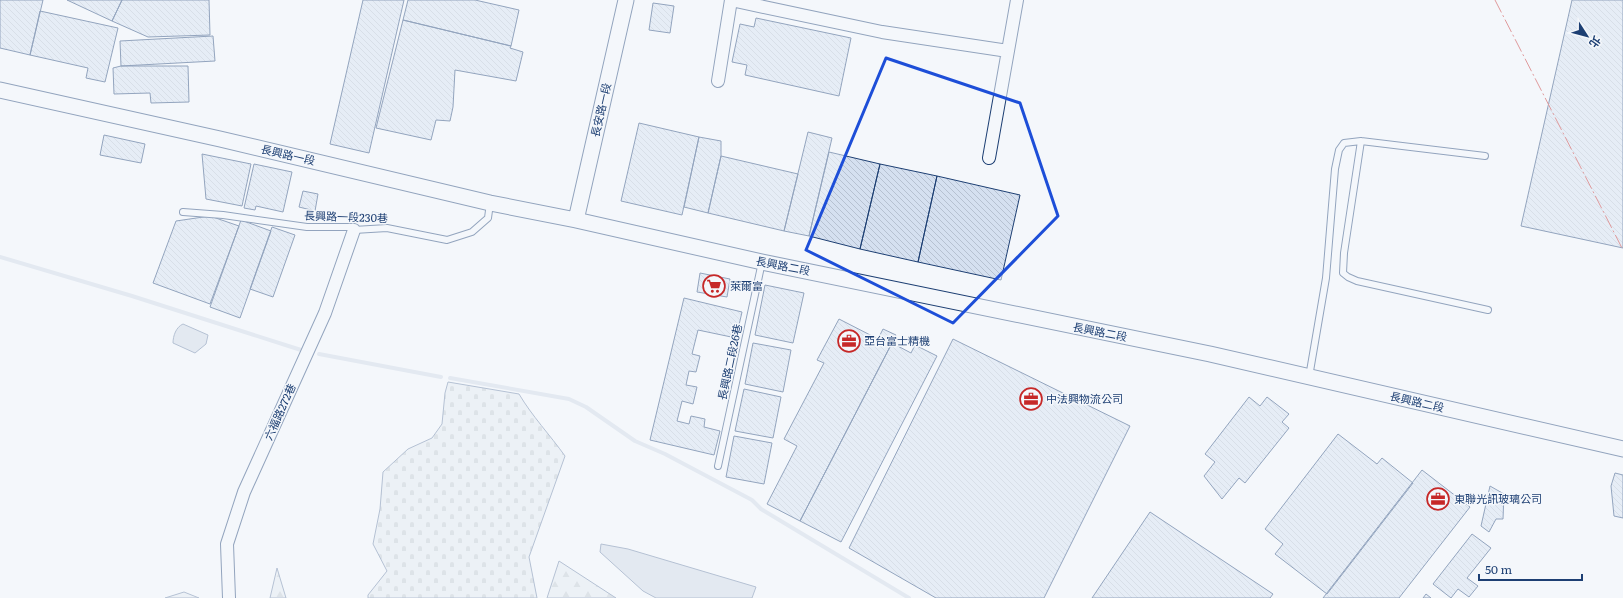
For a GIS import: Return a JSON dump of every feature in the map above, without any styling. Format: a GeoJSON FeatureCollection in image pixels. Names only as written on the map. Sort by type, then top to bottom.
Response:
{"type":"FeatureCollection","features":[{"type":"Feature","properties":{"kind":"street","name":"長安路一段"},"geometry":{"type":"LineString","coordinates":[[576,220],[626,0]]}},
{"type":"Feature","properties":{"kind":"street"},"geometry":{"type":"LineString","coordinates":[[718,81],[731,0],[882,32],[1008,51]]}},
{"type":"Feature","properties":{"kind":"street"},"geometry":{"type":"LineString","coordinates":[[989,158],[1017,0]]}},
{"type":"Feature","properties":{"kind":"street","name":"長興路一段"},"geometry":{"type":"LineString","coordinates":[[0,90],[227,141],[490,203],[576,220]]}},
{"type":"Feature","properties":{"kind":"street","name":"長興路二段"},"geometry":{"type":"LineString","coordinates":[[576,220],[762,262],[1210,354],[1623,450]]}},
{"type":"Feature","properties":{"kind":"street","name":"六福路272巷"},"geometry":{"type":"LineString","coordinates":[[230,598],[227,544],[244,492],[324,313],[354,230]]}},
{"type":"Feature","properties":{"kind":"lane"},"geometry":{"type":"LineString","coordinates":[[1360,141],[1344,253],[1343,273],[1348,278],[1357,281],[1488,310]]}},
{"type":"Feature","properties":{"kind":"lane"},"geometry":{"type":"LineString","coordinates":[[1308,377],[1326,278],[1335,169],[1339,150],[1344,143],[1360,141],[1485,156]]}},
{"type":"Feature","properties":{"kind":"lane","name":"長興路一段230巷"},"geometry":{"type":"LineString","coordinates":[[183,212],[223,215],[306,227],[353,227],[354,230],[387,228],[447,240],[472,232],[488,218],[490,203]]}},
{"type":"Feature","properties":{"kind":"lane","name":"長興路二段26巷"},"geometry":{"type":"LineString","coordinates":[[718,466],[762,262]]}},
{"type":"Feature","properties":{"kind":"highlighted area"},"geometry":{"type":"Polygon","coordinates":[[[886,58],[1020,103],[1058,216],[953,323],[806,250],[886,58]]]}},
{"type":"Feature","properties":{"kind":"green space"},"geometry":{"type":"Polygon","coordinates":[[[448,382],[519,394],[565,456],[529,557],[537,598],[368,598],[368,595],[387,571],[373,544],[380,509],[383,472],[408,449],[432,438],[442,424],[445,393],[448,382]]]}},
{"type":"Feature","properties":{"kind":"green space"},"geometry":{"type":"Polygon","coordinates":[[[559,561],[616,598],[547,598],[559,561]]]}},
{"type":"Feature","properties":{"kind":"green space"},"geometry":{"type":"Polygon","coordinates":[[[277,568],[286,598],[270,598],[277,568]]]}},
{"type":"Feature","properties":{"kind":"shaded area"},"geometry":{"type":"Polygon","coordinates":[[[183,324],[208,335],[206,344],[195,353],[173,343],[175,332],[178,327],[183,324]]]}},
{"type":"Feature","properties":{"kind":"shaded area"},"geometry":{"type":"Polygon","coordinates":[[[601,544],[628,549],[756,587],[752,598],[656,598],[643,591],[600,552],[601,544]]]}},
{"type":"Feature","properties":{"kind":"shaded area"},"geometry":{"type":"Polygon","coordinates":[[[184,592],[199,598],[165,598],[184,592]]]}},
{"type":"Feature","properties":{"kind":"building"},"geometry":{"type":"Polygon","coordinates":[[[0,0],[43,0],[30,55],[0,48],[0,0]]]}},
{"type":"Feature","properties":{"kind":"building"},"geometry":{"type":"Polygon","coordinates":[[[67,0],[122,0],[112,21],[67,0]]]}},
{"type":"Feature","properties":{"kind":"building"},"geometry":{"type":"Polygon","coordinates":[[[122,0],[209,0],[210,35],[148,37],[112,21],[122,0]]]}},
{"type":"Feature","properties":{"kind":"building"},"geometry":{"type":"Polygon","coordinates":[[[363,0],[404,0],[369,153],[330,144],[363,0]]]}},
{"type":"Feature","properties":{"kind":"building"},"geometry":{"type":"Polygon","coordinates":[[[408,0],[475,0],[519,10],[511,46],[403,20],[408,0]]]}},
{"type":"Feature","properties":{"kind":"building"},"geometry":{"type":"Polygon","coordinates":[[[1572,0],[1623,0],[1623,248],[1521,226],[1572,0]]]}},
{"type":"Feature","properties":{"kind":"building"},"geometry":{"type":"Polygon","coordinates":[[[653,3],[674,6],[670,33],[649,30],[653,3]]]}},
{"type":"Feature","properties":{"kind":"building"},"geometry":{"type":"Polygon","coordinates":[[[40,11],[118,28],[105,82],[86,78],[88,68],[30,55],[40,11]]]}},
{"type":"Feature","properties":{"kind":"building"},"geometry":{"type":"Polygon","coordinates":[[[756,18],[851,38],[839,96],[745,75],[747,65],[732,62],[740,24],[754,27],[756,18]]]}},
{"type":"Feature","properties":{"kind":"building"},"geometry":{"type":"Polygon","coordinates":[[[403,20],[511,46],[510,48],[523,52],[516,81],[455,70],[453,107],[450,121],[436,120],[431,140],[376,128],[403,20]]]}},
{"type":"Feature","properties":{"kind":"building"},"geometry":{"type":"Polygon","coordinates":[[[213,36],[215,61],[121,66],[120,41],[213,36]]]}},
{"type":"Feature","properties":{"kind":"building"},"geometry":{"type":"Polygon","coordinates":[[[121,66],[188,66],[189,102],[151,103],[150,93],[114,94],[113,68],[121,66]]]}},
{"type":"Feature","properties":{"kind":"building"},"geometry":{"type":"Polygon","coordinates":[[[639,123],[699,137],[682,215],[621,201],[639,123]]]}},
{"type":"Feature","properties":{"kind":"building"},"geometry":{"type":"Polygon","coordinates":[[[808,132],[832,138],[809,236],[784,231],[808,132]]]}},
{"type":"Feature","properties":{"kind":"building"},"geometry":{"type":"Polygon","coordinates":[[[104,135],[145,144],[141,163],[100,155],[104,135]]]}},
{"type":"Feature","properties":{"kind":"building"},"geometry":{"type":"Polygon","coordinates":[[[699,137],[721,141],[721,156],[708,213],[684,207],[699,137]]]}},
{"type":"Feature","properties":{"kind":"building"},"geometry":{"type":"Polygon","coordinates":[[[829,152],[880,164],[860,249],[809,236],[829,152]]]}},
{"type":"Feature","properties":{"kind":"building"},"geometry":{"type":"Polygon","coordinates":[[[202,154],[251,164],[242,206],[206,199],[202,154]]]}},
{"type":"Feature","properties":{"kind":"building"},"geometry":{"type":"Polygon","coordinates":[[[721,156],[798,174],[784,231],[708,213],[721,156]]]}},
{"type":"Feature","properties":{"kind":"building"},"geometry":{"type":"Polygon","coordinates":[[[254,164],[292,172],[283,212],[256,206],[255,210],[244,208],[254,164]]]}},
{"type":"Feature","properties":{"kind":"building"},"geometry":{"type":"Polygon","coordinates":[[[880,164],[937,176],[918,262],[860,249],[880,164]]]}},
{"type":"Feature","properties":{"kind":"building"},"geometry":{"type":"Polygon","coordinates":[[[937,176],[1020,195],[1001,280],[918,262],[937,176]]]}},
{"type":"Feature","properties":{"kind":"building"},"geometry":{"type":"Polygon","coordinates":[[[303,191],[318,194],[315,211],[299,207],[303,191]]]}},
{"type":"Feature","properties":{"kind":"building"},"geometry":{"type":"Polygon","coordinates":[[[210,216],[239,226],[210,304],[153,283],[176,221],[210,216]]]}},
{"type":"Feature","properties":{"kind":"building"},"geometry":{"type":"Polygon","coordinates":[[[241,220],[271,231],[240,318],[210,307],[241,220]]]}},
{"type":"Feature","properties":{"kind":"building"},"geometry":{"type":"Polygon","coordinates":[[[272,227],[295,235],[273,297],[250,289],[272,227]]]}},
{"type":"Feature","properties":{"kind":"building"},"geometry":{"type":"Polygon","coordinates":[[[700,273],[730,279],[727,297],[697,292],[700,273]]]}},
{"type":"Feature","properties":{"kind":"building"},"geometry":{"type":"Polygon","coordinates":[[[765,285],[804,293],[793,343],[755,335],[765,285]]]}},
{"type":"Feature","properties":{"kind":"building"},"geometry":{"type":"Polygon","coordinates":[[[684,298],[742,312],[736,338],[698,330],[692,354],[700,356],[696,372],[689,371],[686,385],[697,387],[693,404],[682,401],[677,421],[689,424],[691,416],[705,419],[704,427],[720,431],[714,455],[650,440],[684,298]]]}},
{"type":"Feature","properties":{"kind":"building"},"geometry":{"type":"Polygon","coordinates":[[[839,319],[878,339],[883,329],[896,335],[800,521],[767,504],[797,446],[784,439],[824,363],[817,360],[839,319]]]}},
{"type":"Feature","properties":{"kind":"building"},"geometry":{"type":"Polygon","coordinates":[[[953,339],[1130,426],[1044,598],[936,598],[849,548],[953,339]]]}},
{"type":"Feature","properties":{"kind":"building"},"geometry":{"type":"Polygon","coordinates":[[[753,343],[791,350],[783,392],[745,384],[753,343]]]}},
{"type":"Feature","properties":{"kind":"building"},"geometry":{"type":"Polygon","coordinates":[[[892,343],[911,353],[915,345],[937,356],[841,542],[800,521],[892,343]]]}},
{"type":"Feature","properties":{"kind":"building"},"geometry":{"type":"Polygon","coordinates":[[[744,389],[781,397],[773,438],[735,431],[744,389]]]}},
{"type":"Feature","properties":{"kind":"building"},"geometry":{"type":"Polygon","coordinates":[[[1249,397],[1260,406],[1267,397],[1289,414],[1282,422],[1289,428],[1245,483],[1239,478],[1222,499],[1204,476],[1215,462],[1205,454],[1249,397]]]}},
{"type":"Feature","properties":{"kind":"building"},"geometry":{"type":"Polygon","coordinates":[[[1338,434],[1377,464],[1382,458],[1413,483],[1327,594],[1275,554],[1283,544],[1265,529],[1338,434]]]}},
{"type":"Feature","properties":{"kind":"building"},"geometry":{"type":"Polygon","coordinates":[[[734,436],[772,443],[764,484],[726,477],[734,436]]]}},
{"type":"Feature","properties":{"kind":"building"},"geometry":{"type":"Polygon","coordinates":[[[1422,470],[1470,507],[1399,598],[1323,598],[1422,470]]]}},
{"type":"Feature","properties":{"kind":"building"},"geometry":{"type":"Polygon","coordinates":[[[1615,473],[1623,475],[1623,518],[1614,516],[1611,486],[1615,473]]]}},
{"type":"Feature","properties":{"kind":"building"},"geometry":{"type":"Polygon","coordinates":[[[1490,486],[1504,494],[1503,519],[1496,519],[1489,532],[1481,526],[1490,486]]]}},
{"type":"Feature","properties":{"kind":"building"},"geometry":{"type":"Polygon","coordinates":[[[1150,512],[1273,594],[1270,598],[1092,598],[1150,512]]]}},
{"type":"Feature","properties":{"kind":"building"},"geometry":{"type":"Polygon","coordinates":[[[1472,534],[1491,548],[1467,578],[1478,586],[1469,597],[1458,589],[1451,598],[1433,584],[1472,534]]]}},
{"type":"Feature","properties":{"kind":"building"},"geometry":{"type":"Polygon","coordinates":[[[1426,594],[1431,598],[1423,598],[1426,594]]]}},
{"type":"Feature","properties":{"kind":"waterway"},"geometry":{"type":"LineString","coordinates":[[0,257],[132,296],[301,350]]}},
{"type":"Feature","properties":{"kind":"waterway"},"geometry":{"type":"LineString","coordinates":[[319,354],[441,377]]}},
{"type":"Feature","properties":{"kind":"waterway"},"geometry":{"type":"LineString","coordinates":[[450,378],[569,399],[586,407],[635,441],[665,454],[752,500],[761,509],[909,598]]}},
{"type":"Feature","properties":{"kind":"power"},"geometry":{"type":"LineString","coordinates":[[1495,0],[1623,250]]}},
{"type":"Feature","properties":{"kind":"place","name":"萊爾富"},"geometry":{"type":"Point","coordinates":[714,286]}},
{"type":"Feature","properties":{"kind":"place","name":"亞台富士精機"},"geometry":{"type":"Point","coordinates":[849,341]}},
{"type":"Feature","properties":{"kind":"place","name":"中法興物流公司"},"geometry":{"type":"Point","coordinates":[1031,399]}},
{"type":"Feature","properties":{"kind":"place","name":"東聯光訊玻璃公司"},"geometry":{"type":"Point","coordinates":[1438,499]}}]}
